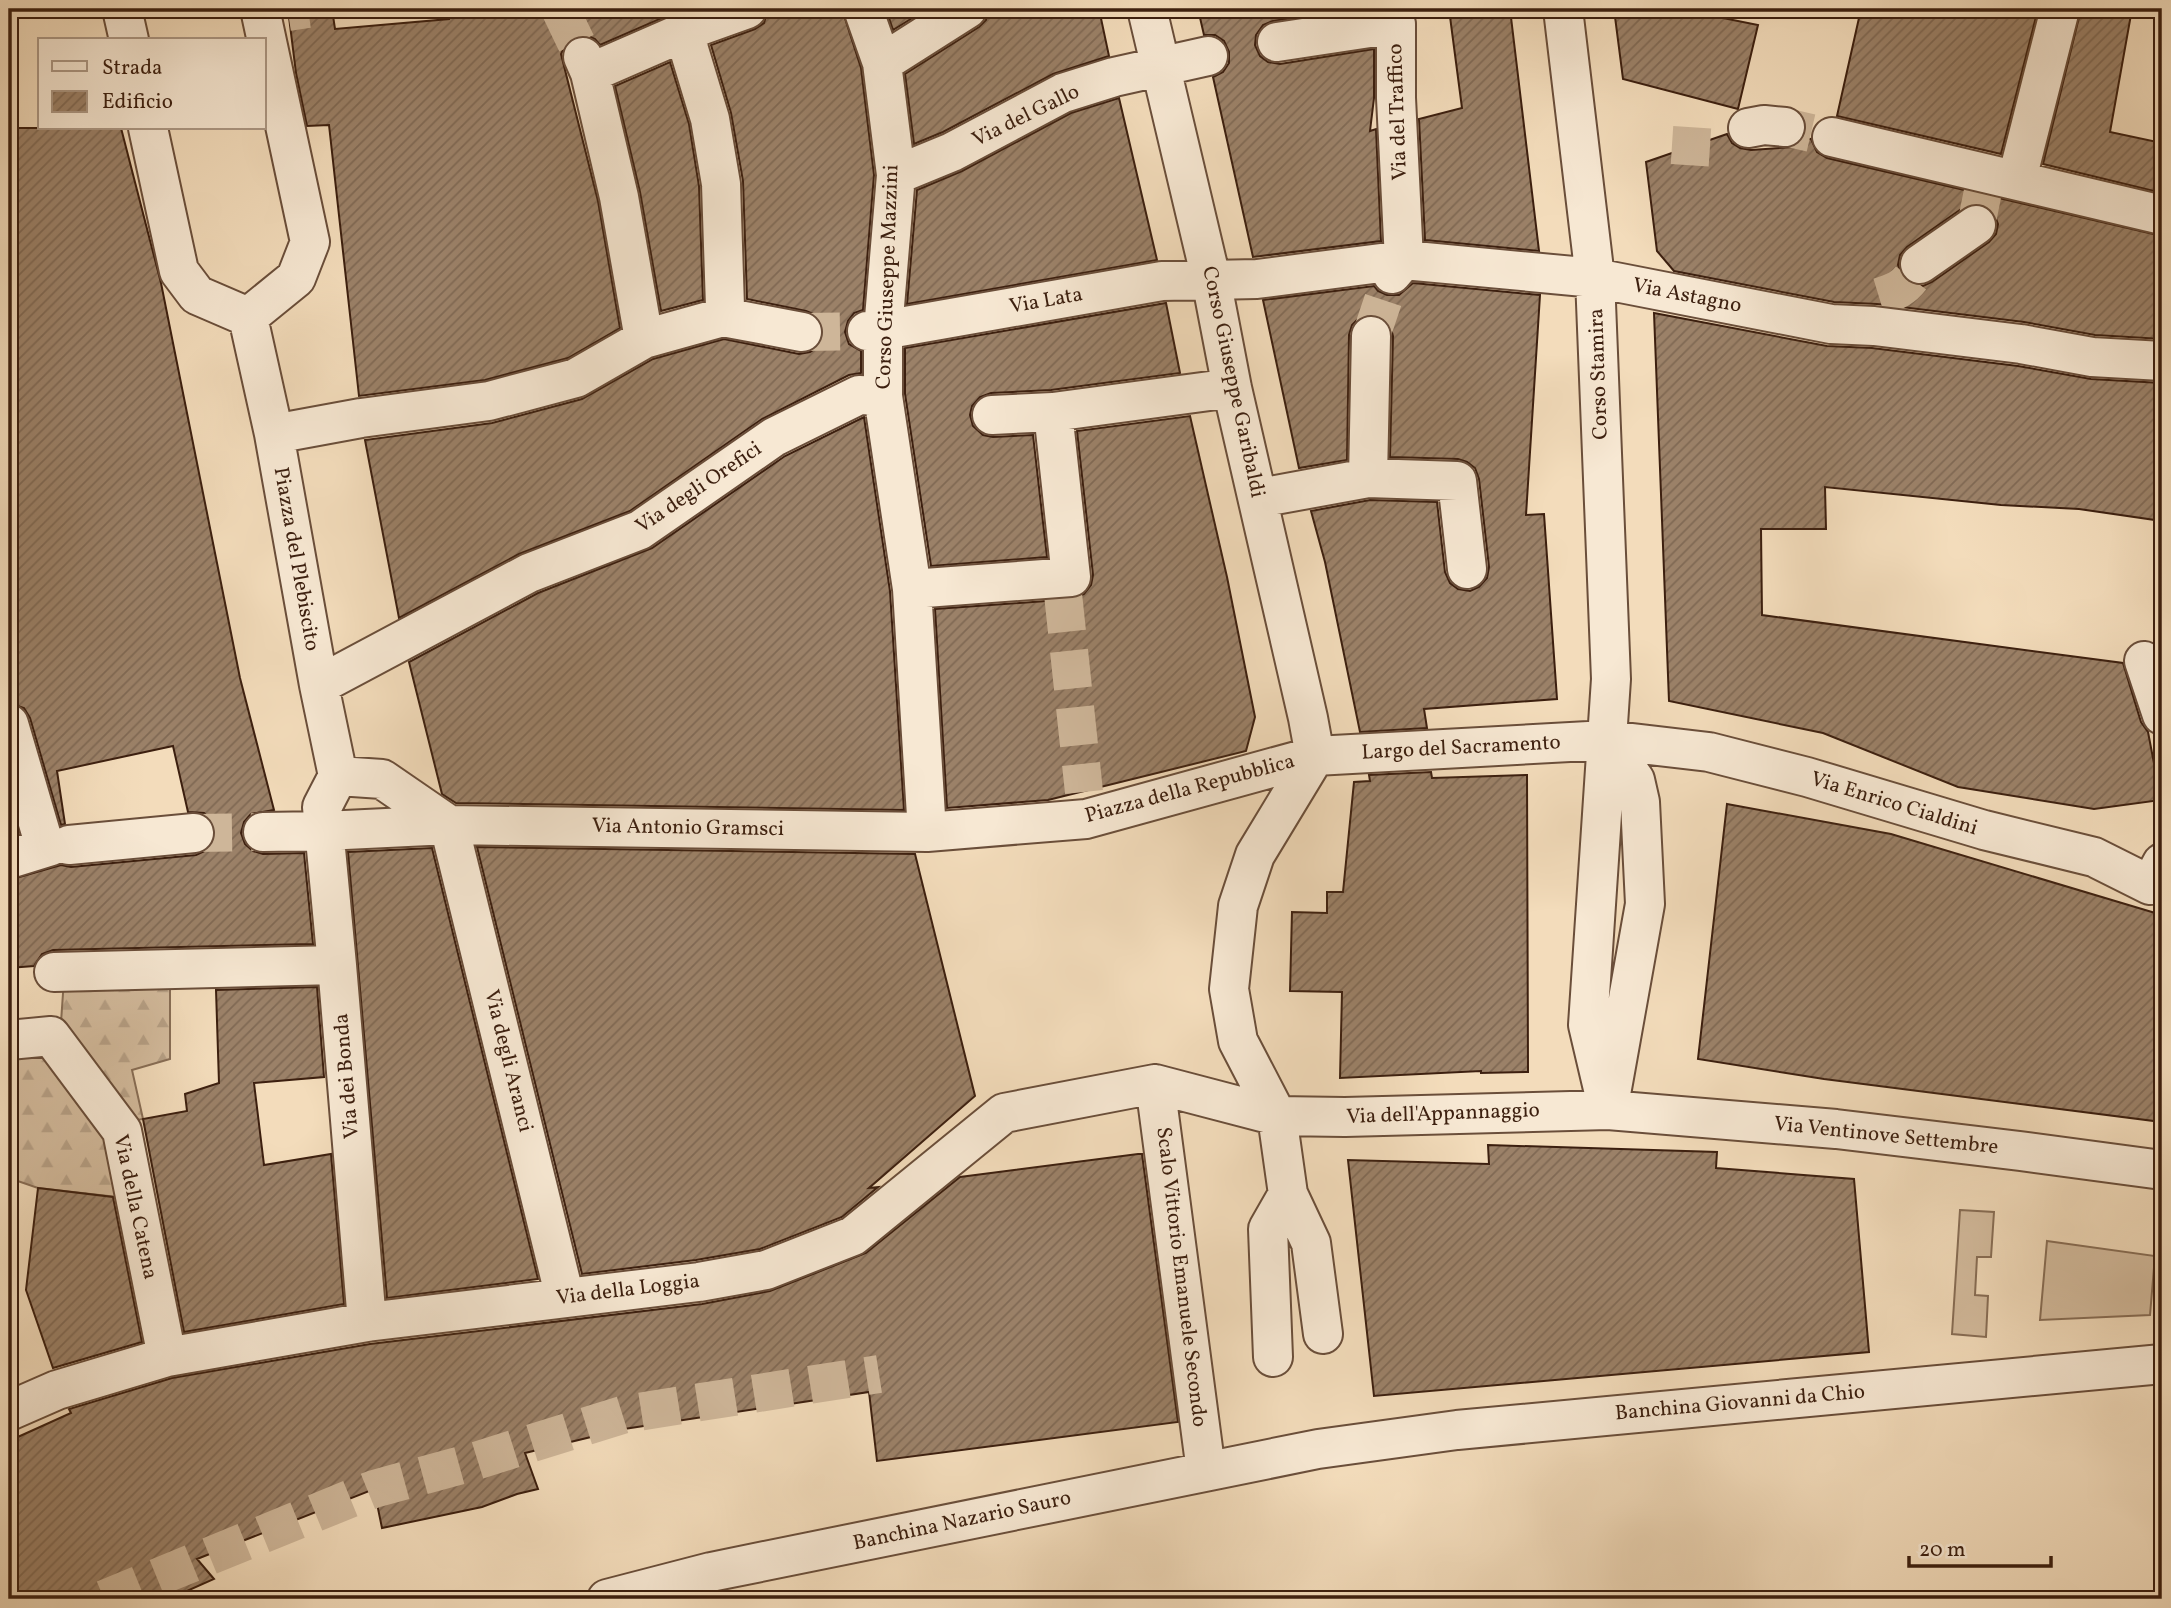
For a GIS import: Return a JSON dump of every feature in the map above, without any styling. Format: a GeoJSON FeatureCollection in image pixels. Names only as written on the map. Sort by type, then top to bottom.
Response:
{"type":"FeatureCollection","features":[{"type":"Feature","properties":{"kind":"street"},"geometry":{"type":"LineString","coordinates":[[122,9],[129,38]]}},
{"type":"Feature","properties":{"kind":"street"},"geometry":{"type":"LineString","coordinates":[[644,339],[620,197],[587,65],[747,9]]}},
{"type":"Feature","properties":{"kind":"street","name":"Corso Giuseppe Mazzini"},"geometry":{"type":"LineString","coordinates":[[863,9],[882,63],[896,175],[875,330],[912,589],[927,832]]}},
{"type":"Feature","properties":{"kind":"street"},"geometry":{"type":"LineString","coordinates":[[882,63],[967,9]]}},
{"type":"Feature","properties":{"kind":"street","name":"Corso Giuseppe Garibaldi"},"geometry":{"type":"LineString","coordinates":[[1147,9],[1211,279],[1232,388],[1259,498],[1315,756]]}},
{"type":"Feature","properties":{"kind":"street","name":"Corso Stamira"},"geometry":{"type":"LineString","coordinates":[[1563,9],[1595,278],[1611,679],[1608,740]]}},
{"type":"Feature","properties":{"kind":"street"},"geometry":{"type":"LineString","coordinates":[[1996,178],[2060,9]]}},
{"type":"Feature","properties":{"kind":"street"},"geometry":{"type":"LineString","coordinates":[[148,130],[179,271],[197,295],[248,317],[296,278],[310,242],[270,12]]}},
{"type":"Feature","properties":{"kind":"street","name":"Via del Traffico"},"geometry":{"type":"LineString","coordinates":[[1277,42],[1396,24],[1398,267]]}},
{"type":"Feature","properties":{"kind":"street"},"geometry":{"type":"LineString","coordinates":[[691,29],[688,46],[709,118],[721,184],[725,307],[723,317]]}},
{"type":"Feature","properties":{"kind":"street"},"geometry":{"type":"LineString","coordinates":[[1160,66],[1208,56]]}},
{"type":"Feature","properties":{"kind":"street","name":"Via del Gallo"},"geometry":{"type":"LineString","coordinates":[[896,175],[952,152],[1063,93],[1160,66]]}},
{"type":"Feature","properties":{"kind":"street"},"geometry":{"type":"LineString","coordinates":[[1748,128],[1764,125],[1785,127]]}},
{"type":"Feature","properties":{"kind":"street"},"geometry":{"type":"LineString","coordinates":[[1832,136],[1996,178],[2162,215]]}},
{"type":"Feature","properties":{"kind":"street"},"geometry":{"type":"LineString","coordinates":[[1920,264],[1976,225]]}},
{"type":"Feature","properties":{"kind":"street","name":"Via Astagno"},"geometry":{"type":"LineString","coordinates":[[1211,279],[1257,279],[1398,267],[1595,278],[1831,324],[1874,326],[2021,344],[2092,357],[2162,361]]}},
{"type":"Feature","properties":{"kind":"street","name":"Via Lata"},"geometry":{"type":"LineString","coordinates":[[875,330],[1162,281],[1211,279]]}},
{"type":"Feature","properties":{"kind":"street","name":"Piazza del Plebiscito"},"geometry":{"type":"LineString","coordinates":[[248,317],[274,433],[338,776]]}},
{"type":"Feature","properties":{"kind":"street"},"geometry":{"type":"LineString","coordinates":[[274,433],[489,401],[576,378],[644,339],[723,317],[802,332]]}},
{"type":"Feature","properties":{"kind":"street"},"geometry":{"type":"LineString","coordinates":[[1368,478],[1371,336]]}},
{"type":"Feature","properties":{"kind":"street"},"geometry":{"type":"LineString","coordinates":[[992,415],[1053,412],[1232,388]]}},
{"type":"Feature","properties":{"kind":"street","name":"Via degli Orefici"},"geometry":{"type":"LineString","coordinates":[[402,642],[529,573],[640,530],[774,437],[859,395],[883,396]]}},
{"type":"Feature","properties":{"kind":"street"},"geometry":{"type":"LineString","coordinates":[[912,589],[1062,586],[1071,577],[1053,412]]}},
{"type":"Feature","properties":{"kind":"street"},"geometry":{"type":"LineString","coordinates":[[1259,498],[1368,478],[1457,481],[1467,569]]}},
{"type":"Feature","properties":{"kind":"street","name":"Piazza del Plebiscito"},"geometry":{"type":"LineString","coordinates":[[319,685],[402,642]]}},
{"type":"Feature","properties":{"kind":"street"},"geometry":{"type":"LineString","coordinates":[[2144,661],[2162,715]]}},
{"type":"Feature","properties":{"kind":"street"},"geometry":{"type":"LineString","coordinates":[[9,724],[55,846]]}},
{"type":"Feature","properties":{"kind":"street"},"geometry":{"type":"LineString","coordinates":[[1608,740],[1635,780],[1640,802],[1645,904],[1608,1110]]}},
{"type":"Feature","properties":{"kind":"street","name":"Largo del Sacramento"},"geometry":{"type":"LineString","coordinates":[[1315,756],[1608,740]]}},
{"type":"Feature","properties":{"kind":"street","name":"Via Enrico Cialdini"},"geometry":{"type":"LineString","coordinates":[[1608,740],[1709,752],[1807,777],[1984,831],[2095,857],[2150,885],[2162,863]]}},
{"type":"Feature","properties":{"kind":"street","name":"Piazza della Repubblica"},"geometry":{"type":"LineString","coordinates":[[927,832],[1085,805],[1315,756]]}},
{"type":"Feature","properties":{"kind":"street","name":"Piazza della Repubblica"},"geometry":{"type":"LineString","coordinates":[[1277,1116],[1238,1041],[1229,989],[1230,975],[1238,906],[1255,855],[1315,756]]}},
{"type":"Feature","properties":{"kind":"street"},"geometry":{"type":"LineString","coordinates":[[324,831],[322,807],[338,776],[382,779],[449,825]]}},
{"type":"Feature","properties":{"kind":"street"},"geometry":{"type":"LineString","coordinates":[[263,832],[449,825]]}},
{"type":"Feature","properties":{"kind":"street","name":"Via Antonio Gramsci"},"geometry":{"type":"LineString","coordinates":[[449,825],[927,832]]}},
{"type":"Feature","properties":{"kind":"street","name":"Via degli Aranci"},"geometry":{"type":"LineString","coordinates":[[449,825],[565,1298]]}},
{"type":"Feature","properties":{"kind":"street","name":"Via dei Bonda"},"geometry":{"type":"LineString","coordinates":[[324,831],[367,1322]]}},
{"type":"Feature","properties":{"kind":"street"},"geometry":{"type":"LineString","coordinates":[[9,859],[55,846],[194,833]]}},
{"type":"Feature","properties":{"kind":"street"},"geometry":{"type":"LineString","coordinates":[[54,972],[337,965]]}},
{"type":"Feature","properties":{"kind":"street","name":"Via della Catena"},"geometry":{"type":"LineString","coordinates":[[9,1040],[51,1036],[122,1131],[167,1357]]}},
{"type":"Feature","properties":{"kind":"street"},"geometry":{"type":"LineString","coordinates":[[1155,1084],[1277,1116],[1288,1194],[1311,1242],[1324,1334]]}},
{"type":"Feature","properties":{"kind":"street","name":"Via della Loggia"},"geometry":{"type":"LineString","coordinates":[[9,1411],[57,1390],[167,1357],[367,1322],[699,1282],[766,1270],[853,1236],[1004,1112],[1155,1084]]}},
{"type":"Feature","properties":{"kind":"street","name":"Scalo Vittorio Emanuele Secondo"},"geometry":{"type":"LineString","coordinates":[[1155,1084],[1206,1471]]}},
{"type":"Feature","properties":{"kind":"street","name":"Via dell'Appannaggio"},"geometry":{"type":"LineString","coordinates":[[1277,1116],[1345,1117],[1608,1110]]}},
{"type":"Feature","properties":{"kind":"street","name":"Via Ventinove Settembre"},"geometry":{"type":"LineString","coordinates":[[1608,1110],[1836,1129],[2020,1150],[2162,1170]]}},
{"type":"Feature","properties":{"kind":"street"},"geometry":{"type":"LineString","coordinates":[[1273,1357],[1268,1229],[1288,1194]]}},
{"type":"Feature","properties":{"kind":"street","name":"Banchina Giovanni da Chio"},"geometry":{"type":"LineString","coordinates":[[1318,1449],[1457,1430],[2162,1364]]}},
{"type":"Feature","properties":{"kind":"street","name":"Banchina Nazario Sauro"},"geometry":{"type":"LineString","coordinates":[[607,1599],[711,1572],[1318,1449]]}},
{"type":"Feature","properties":{"kind":"green space"},"geometry":{"type":"Polygon","coordinates":[[[170,977],[170,1059],[132,1070],[143,1119],[125,1122],[60,1037],[64,979],[170,977]]]}},
{"type":"Feature","properties":{"kind":"green space"},"geometry":{"type":"Polygon","coordinates":[[[51,1048],[117,1135],[126,1198],[38,1188],[9,1178],[10,1052],[51,1048]]]}},
{"type":"Feature","properties":{"kind":"green space"},"geometry":{"type":"Polygon","coordinates":[[[1960,1210],[1994,1212],[1991,1257],[1977,1257],[1975,1295],[1988,1296],[1986,1337],[1952,1334],[1960,1210]]]}},
{"type":"Feature","properties":{"kind":"green space"},"geometry":{"type":"Polygon","coordinates":[[[2047,1241],[2155,1256],[2150,1315],[2040,1320],[2047,1241]]]}},
{"type":"Feature","properties":{"kind":"building"},"geometry":{"type":"Polygon","coordinates":[[[288,9],[332,9],[335,29],[449,19],[448,9],[683,9],[600,45],[586,35],[575,37],[566,44],[561,54],[598,201],[620,328],[568,358],[485,380],[359,396],[329,125],[307,126],[296,73],[288,9]]]}},
{"type":"Feature","properties":{"kind":"building"},"geometry":{"type":"Polygon","coordinates":[[[768,9],[842,9],[861,68],[874,175],[863,310],[854,313],[845,332],[849,344],[861,351],[861,373],[849,375],[762,419],[630,511],[519,554],[399,618],[365,440],[492,423],[582,399],[653,359],[724,339],[799,354],[810,352],[819,346],[824,335],[823,325],[816,315],[747,299],[743,181],[731,113],[711,45],[755,29],[764,23],[768,9]]]}},
{"type":"Feature","properties":{"kind":"building"},"geometry":{"type":"Polygon","coordinates":[[[886,9],[927,9],[893,30],[886,9]]]}},
{"type":"Feature","properties":{"kind":"building"},"geometry":{"type":"Polygon","coordinates":[[[989,9],[1099,9],[1109,56],[1053,74],[943,132],[914,144],[905,74],[979,27],[986,20],[989,9]]]}},
{"type":"Feature","properties":{"kind":"building"},"geometry":{"type":"Polygon","coordinates":[[[1198,9],[1351,9],[1273,21],[1263,25],[1256,35],[1255,45],[1260,56],[1268,62],[1280,64],[1374,49],[1374,98],[1370,131],[1376,129],[1381,241],[1253,257],[1213,77],[1223,72],[1229,63],[1229,52],[1224,41],[1215,35],[1204,35],[1198,9]]]}},
{"type":"Feature","properties":{"kind":"building"},"geometry":{"type":"Polygon","coordinates":[[[1449,9],[1510,9],[1539,251],[1425,240],[1419,119],[1462,108],[1449,9]]]}},
{"type":"Feature","properties":{"kind":"building"},"geometry":{"type":"Polygon","coordinates":[[[1614,9],[1678,9],[1758,25],[1738,109],[1623,79],[1614,9]]]}},
{"type":"Feature","properties":{"kind":"building"},"geometry":{"type":"Polygon","coordinates":[[[1861,9],[2038,9],[2001,154],[1837,116],[1861,9]]]}},
{"type":"Feature","properties":{"kind":"building"},"geometry":{"type":"Polygon","coordinates":[[[2081,9],[2132,9],[2110,132],[2162,143],[2162,193],[2043,164],[2081,9]]]}},
{"type":"Feature","properties":{"kind":"building"},"geometry":{"type":"Polygon","coordinates":[[[670,62],[689,124],[699,186],[703,300],[661,311],[640,192],[615,86],[670,62]]]}},
{"type":"Feature","properties":{"kind":"building"},"geometry":{"type":"Polygon","coordinates":[[[1119,98],[1157,260],[907,304],[917,190],[962,171],[1071,113],[1119,98]]]}},
{"type":"Feature","properties":{"kind":"building"},"geometry":{"type":"Polygon","coordinates":[[[9,128],[122,130],[161,283],[240,678],[274,810],[251,814],[244,822],[241,833],[245,844],[253,851],[263,854],[304,853],[313,944],[53,950],[42,954],[34,966],[9,968],[9,880],[61,865],[71,867],[196,855],[214,843],[216,832],[212,821],[204,813],[188,812],[173,746],[57,771],[65,824],[61,825],[30,718],[24,708],[9,703],[9,128]]]}},
{"type":"Feature","properties":{"kind":"building"},"geometry":{"type":"Polygon","coordinates":[[[1727,134],[1732,143],[1751,150],[1793,147],[1804,138],[1811,139],[1817,152],[1827,158],[2162,236],[2162,339],[2095,335],[2024,322],[1877,304],[1834,302],[1674,271],[1657,251],[1646,162],[1727,134]],[[1973,203],[1964,207],[1907,247],[1900,255],[1898,265],[1903,277],[1911,284],[1923,286],[1989,242],[1996,234],[1998,224],[1994,213],[1985,205],[1973,203]]]}},
{"type":"Feature","properties":{"kind":"building"},"geometry":{"type":"Polygon","coordinates":[[[1413,283],[1540,295],[1526,515],[1544,514],[1557,699],[1424,709],[1427,728],[1360,732],[1325,562],[1311,511],[1370,500],[1437,502],[1445,572],[1450,583],[1458,589],[1470,591],[1479,587],[1487,578],[1489,567],[1479,479],[1475,468],[1458,459],[1390,457],[1393,336],[1390,325],[1382,317],[1372,314],[1360,317],[1352,325],[1349,335],[1347,460],[1299,468],[1263,300],[1374,286],[1387,295],[1399,295],[1413,283]]]}},
{"type":"Feature","properties":{"kind":"building"},"geometry":{"type":"Polygon","coordinates":[[[1166,303],[1180,373],[1051,390],[991,393],[980,397],[972,406],[970,415],[973,426],[983,435],[1033,435],[1047,557],[931,566],[905,394],[905,348],[1166,303]]]}},
{"type":"Feature","properties":{"kind":"building"},"geometry":{"type":"Polygon","coordinates":[[[1654,313],[1827,346],[1872,348],[2018,366],[2091,379],[2162,383],[2162,521],[2079,509],[2001,505],[1825,487],[1826,529],[1761,529],[1762,615],[2123,663],[2141,722],[2148,732],[2161,800],[2094,809],[1958,787],[1823,733],[1669,701],[1654,313]]]}},
{"type":"Feature","properties":{"kind":"building"},"geometry":{"type":"Polygon","coordinates":[[[1190,416],[1227,577],[1255,717],[1246,751],[1048,800],[947,808],[935,609],[1073,599],[1084,594],[1091,585],[1093,575],[1077,431],[1190,416]]]}},
{"type":"Feature","properties":{"kind":"building"},"geometry":{"type":"Polygon","coordinates":[[[864,417],[890,591],[904,810],[456,803],[442,794],[409,662],[538,593],[652,548],[785,456],[864,417]]]}},
{"type":"Feature","properties":{"kind":"building"},"geometry":{"type":"Polygon","coordinates":[[[1431,772],[1432,778],[1527,775],[1528,1072],[1481,1071],[1340,1078],[1342,992],[1290,991],[1292,912],[1327,913],[1327,892],[1343,892],[1354,782],[1370,781],[1369,775],[1431,772]]]}},
{"type":"Feature","properties":{"kind":"building"},"geometry":{"type":"Polygon","coordinates":[[[9,801],[18,833],[9,836],[9,801]]]}},
{"type":"Feature","properties":{"kind":"building"},"geometry":{"type":"Polygon","coordinates":[[[1727,804],[1891,834],[2162,915],[2162,1122],[1824,1079],[1698,1059],[1727,804]]]}},
{"type":"Feature","properties":{"kind":"building"},"geometry":{"type":"Polygon","coordinates":[[[477,847],[915,854],[975,1096],[869,1188],[878,1187],[842,1217],[760,1249],[582,1274],[477,847]]]}},
{"type":"Feature","properties":{"kind":"building"},"geometry":{"type":"Polygon","coordinates":[[[432,848],[538,1279],[387,1298],[348,852],[432,848]]]}},
{"type":"Feature","properties":{"kind":"building"},"geometry":{"type":"Polygon","coordinates":[[[317,987],[324,1077],[254,1083],[264,1165],[331,1154],[344,1304],[184,1332],[143,1119],[187,1111],[185,1094],[219,1083],[216,990],[317,987]]]}},
{"type":"Feature","properties":{"kind":"building"},"geometry":{"type":"Polygon","coordinates":[[[1488,1145],[1717,1152],[1716,1168],[1854,1179],[1869,1352],[1374,1396],[1348,1160],[1489,1164],[1488,1145]]]}},
{"type":"Feature","properties":{"kind":"building"},"geometry":{"type":"Polygon","coordinates":[[[1142,1154],[1178,1422],[877,1461],[869,1392],[624,1429],[525,1453],[538,1489],[482,1507],[382,1528],[374,1489],[197,1559],[214,1579],[169,1599],[9,1599],[9,1441],[71,1413],[69,1409],[172,1378],[370,1344],[702,1304],[770,1291],[866,1253],[960,1177],[1142,1154]]]}},
{"type":"Feature","properties":{"kind":"building"},"geometry":{"type":"Polygon","coordinates":[[[38,1188],[113,1197],[142,1342],[53,1368],[26,1290],[38,1188]]]}},
{"type":"Feature","properties":{"kind":"tunnel"},"geometry":{"type":"LineString","coordinates":[[288,12],[308,9]]}},
{"type":"Feature","properties":{"kind":"tunnel"},"geometry":{"type":"LineString","coordinates":[[560,9],[583,57]]}},
{"type":"Feature","properties":{"kind":"tunnel"},"geometry":{"type":"LineString","coordinates":[[1785,127],[1811,133]]}},
{"type":"Feature","properties":{"kind":"tunnel"},"geometry":{"type":"LineString","coordinates":[[1672,145],[1718,148]]}},
{"type":"Feature","properties":{"kind":"tunnel"},"geometry":{"type":"LineString","coordinates":[[1978,216],[1985,181]]}},
{"type":"Feature","properties":{"kind":"tunnel"},"geometry":{"type":"LineString","coordinates":[[1879,297],[1904,286],[1920,264]]}},
{"type":"Feature","properties":{"kind":"tunnel"},"geometry":{"type":"LineString","coordinates":[[1371,336],[1392,274]]}},
{"type":"Feature","properties":{"kind":"tunnel"},"geometry":{"type":"LineString","coordinates":[[802,332],[867,331]]}},
{"type":"Feature","properties":{"kind":"tunnel"},"geometry":{"type":"LineString","coordinates":[[1063,594],[1084,792]]}},
{"type":"Feature","properties":{"kind":"tunnel"},"geometry":{"type":"LineString","coordinates":[[194,833],[263,832]]}},
{"type":"Feature","properties":{"kind":"tunnel"},"geometry":{"type":"LineString","coordinates":[[104,1599],[374,1489],[469,1463],[625,1414],[879,1374]]}}]}
